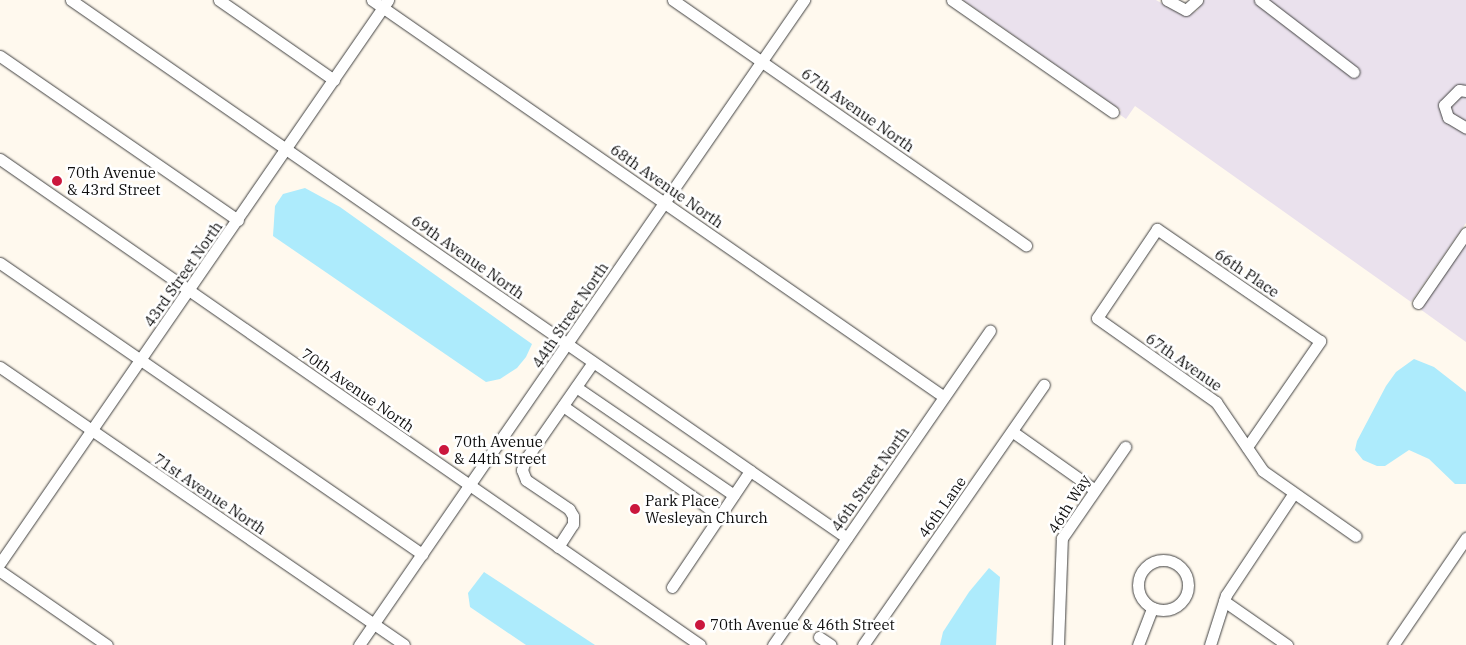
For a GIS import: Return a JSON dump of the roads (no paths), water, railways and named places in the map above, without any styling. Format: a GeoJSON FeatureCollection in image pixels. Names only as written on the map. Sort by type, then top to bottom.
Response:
{"type":"FeatureCollection","features":[{"type":"Feature","properties":{"kind":"street","name":"69th Avenue North"},"geometry":{"type":"LineString","coordinates":[[71,0],[847,538]]}},
{"type":"Feature","properties":{"kind":"street"},"geometry":{"type":"LineString","coordinates":[[219,0],[334,80]]}},
{"type":"Feature","properties":{"kind":"street","name":"68th Avenue North"},"geometry":{"type":"LineString","coordinates":[[372,0],[385,4],[665,203],[944,397]]}},
{"type":"Feature","properties":{"kind":"street","name":"67th Avenue North"},"geometry":{"type":"LineString","coordinates":[[673,0],[1026,245]]}},
{"type":"Feature","properties":{"kind":"street","name":"44th Street North"},"geometry":{"type":"LineString","coordinates":[[359,645],[568,345],[804,0]]}},
{"type":"Feature","properties":{"kind":"street"},"geometry":{"type":"LineString","coordinates":[[952,0],[1113,112]]}},
{"type":"Feature","properties":{"kind":"street"},"geometry":{"type":"LineString","coordinates":[[1167,0],[1186,10],[1197,0]]}},
{"type":"Feature","properties":{"kind":"street"},"geometry":{"type":"LineString","coordinates":[[1260,0],[1354,72]]}},
{"type":"Feature","properties":{"kind":"street","name":"43rd Street North"},"geometry":{"type":"LineString","coordinates":[[0,564],[190,291],[385,4]]}},
{"type":"Feature","properties":{"kind":"street"},"geometry":{"type":"LineString","coordinates":[[0,56],[238,220]]}},
{"type":"Feature","properties":{"kind":"street"},"geometry":{"type":"LineString","coordinates":[[1466,91],[1459,90],[1444,105],[1448,117],[1466,128]]}},
{"type":"Feature","properties":{"kind":"street","name":"70th Avenue North"},"geometry":{"type":"LineString","coordinates":[[0,159],[700,645]]}},
{"type":"Feature","properties":{"kind":"street","name":"67th Avenue"},"geometry":{"type":"LineString","coordinates":[[1157,229],[1096,318],[1216,402],[1263,471],[1293,494],[1356,536]]}},
{"type":"Feature","properties":{"kind":"street","name":"66th Place"},"geometry":{"type":"LineString","coordinates":[[1157,229],[1320,341],[1247,447]]}},
{"type":"Feature","properties":{"kind":"street"},"geometry":{"type":"LineString","coordinates":[[1418,303],[1466,233]]}},
{"type":"Feature","properties":{"kind":"street"},"geometry":{"type":"LineString","coordinates":[[0,263],[422,554]]}},
{"type":"Feature","properties":{"kind":"street","name":"46th Street North"},"geometry":{"type":"LineString","coordinates":[[773,645],[990,331]]}},
{"type":"Feature","properties":{"kind":"street"},"geometry":{"type":"LineString","coordinates":[[558,547],[573,524],[573,516],[569,509],[526,480],[522,470],[525,460],[593,362]]}},
{"type":"Feature","properties":{"kind":"street","name":"71st Avenue North"},"geometry":{"type":"LineString","coordinates":[[0,367],[404,645]]}},
{"type":"Feature","properties":{"kind":"street","name":"46th Lane"},"geometry":{"type":"LineString","coordinates":[[863,645],[1044,385]]}},
{"type":"Feature","properties":{"kind":"street"},"geometry":{"type":"LineString","coordinates":[[576,387],[734,495]]}},
{"type":"Feature","properties":{"kind":"street"},"geometry":{"type":"LineString","coordinates":[[563,406],[720,516]]}},
{"type":"Feature","properties":{"kind":"street"},"geometry":{"type":"LineString","coordinates":[[1013,432],[1095,490]]}},
{"type":"Feature","properties":{"kind":"street","name":"46th Way"},"geometry":{"type":"LineString","coordinates":[[1058,645],[1062,538],[1125,447]]}},
{"type":"Feature","properties":{"kind":"street"},"geometry":{"type":"LineString","coordinates":[[672,587],[750,471]]}},
{"type":"Feature","properties":{"kind":"street"},"geometry":{"type":"LineString","coordinates":[[1210,645],[1224,601],[1293,494]]}},
{"type":"Feature","properties":{"kind":"street"},"geometry":{"type":"LineString","coordinates":[[1393,645],[1466,538]]}},
{"type":"Feature","properties":{"kind":"street"},"geometry":{"type":"LineString","coordinates":[[1162,560],[1178,565],[1188,578],[1187,594],[1176,607],[1160,610],[1152,608],[1141,596],[1139,580],[1142,572],[1154,562],[1162,560]]}},
{"type":"Feature","properties":{"kind":"street"},"geometry":{"type":"LineString","coordinates":[[0,571],[107,645]]}},
{"type":"Feature","properties":{"kind":"street"},"geometry":{"type":"LineString","coordinates":[[1224,601],[1287,645]]}},
{"type":"Feature","properties":{"kind":"street"},"geometry":{"type":"LineString","coordinates":[[1138,645],[1152,608]]}},
{"type":"Feature","properties":{"kind":"street"},"geometry":{"type":"LineString","coordinates":[[819,637],[830,645]]}},
{"type":"Feature","properties":{"kind":"water"},"geometry":{"type":"Polygon","coordinates":[[[305,188],[340,207],[532,344],[526,357],[517,368],[500,379],[486,382],[273,236],[275,206],[283,194],[305,188]]]}},
{"type":"Feature","properties":{"kind":"water"},"geometry":{"type":"Polygon","coordinates":[[[1414,359],[1434,367],[1466,392],[1466,484],[1455,484],[1429,459],[1409,450],[1385,466],[1377,466],[1363,460],[1355,450],[1357,441],[1386,386],[1396,372],[1414,359]]]}},
{"type":"Feature","properties":{"kind":"water"},"geometry":{"type":"Polygon","coordinates":[[[989,568],[1000,577],[996,645],[940,645],[943,632],[969,592],[989,568]]]}},
{"type":"Feature","properties":{"kind":"water"},"geometry":{"type":"Polygon","coordinates":[[[484,572],[595,645],[526,645],[470,607],[468,593],[484,572]]]}},
{"type":"Feature","properties":{"kind":"place","name":"70th Avenue & 43rd Street"},"geometry":{"type":"Point","coordinates":[57,181]}},
{"type":"Feature","properties":{"kind":"place","name":"70th Avenue & 44th Street"},"geometry":{"type":"Point","coordinates":[444,450]}},
{"type":"Feature","properties":{"kind":"place","name":"Park Place Wesleyan Church"},"geometry":{"type":"Point","coordinates":[635,509]}},
{"type":"Feature","properties":{"kind":"place","name":"70th Avenue & 46th Street"},"geometry":{"type":"Point","coordinates":[700,625]}}]}
